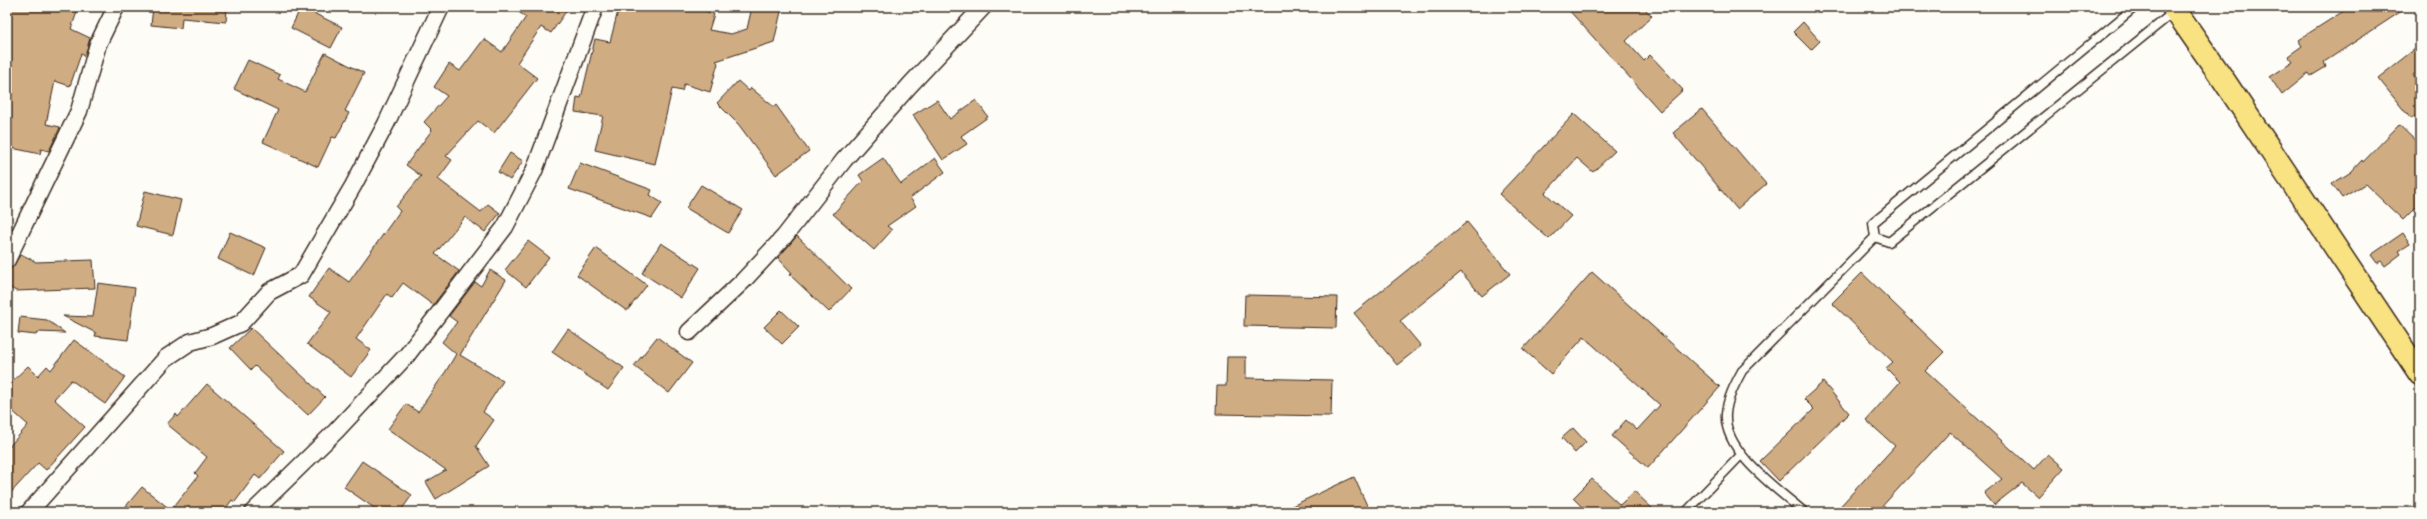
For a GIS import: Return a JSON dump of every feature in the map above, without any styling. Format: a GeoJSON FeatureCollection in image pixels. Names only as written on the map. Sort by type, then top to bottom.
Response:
{"type":"FeatureCollection","features":[{"type":"Feature","properties":{"kind":"main road"},"geometry":{"type":"LineString","coordinates":[[2174,9],[2223,78],[2420,374]]}},
{"type":"Feature","properties":{"kind":"street"},"geometry":{"type":"LineString","coordinates":[[7,260],[79,111],[98,44],[116,7]]}},
{"type":"Feature","properties":{"kind":"street"},"geometry":{"type":"LineString","coordinates":[[29,512],[166,358],[190,342],[212,336],[241,323],[269,292],[301,275],[353,186],[386,124],[441,7]]}},
{"type":"Feature","properties":{"kind":"street"},"geometry":{"type":"LineString","coordinates":[[253,512],[336,430],[407,355],[505,227],[534,171],[595,7]]}},
{"type":"Feature","properties":{"kind":"street"},"geometry":{"type":"LineString","coordinates":[[689,332],[743,281],[784,237],[844,160],[910,85],[983,7]]}},
{"type":"Feature","properties":{"kind":"lane"},"geometry":{"type":"LineString","coordinates":[[1875,237],[1873,223],[2135,7]]}},
{"type":"Feature","properties":{"kind":"lane"},"geometry":{"type":"LineString","coordinates":[[1875,237],[1889,242],[2174,9]]}},
{"type":"Feature","properties":{"kind":"lane"},"geometry":{"type":"LineString","coordinates":[[1804,512],[1741,456],[1730,435],[1726,415],[1731,393],[1742,371],[1875,237]]}},
{"type":"Feature","properties":{"kind":"lane"},"geometry":{"type":"LineString","coordinates":[[1686,512],[1741,456]]}},
{"type":"Feature","properties":{"kind":"building"},"geometry":{"type":"Polygon","coordinates":[[[7,7],[64,7],[77,12],[71,29],[90,38],[85,56],[81,54],[70,86],[55,81],[46,124],[60,127],[49,151],[41,149],[40,154],[7,147],[7,7]]]}},
{"type":"Feature","properties":{"kind":"building"},"geometry":{"type":"Polygon","coordinates":[[[153,7],[227,7],[226,22],[182,18],[181,28],[151,25],[153,7]]]}},
{"type":"Feature","properties":{"kind":"building"},"geometry":{"type":"Polygon","coordinates":[[[301,7],[342,27],[331,48],[291,28],[301,7]]]}},
{"type":"Feature","properties":{"kind":"building"},"geometry":{"type":"Polygon","coordinates":[[[511,7],[569,7],[551,33],[541,27],[517,63],[537,78],[494,133],[478,121],[446,156],[452,160],[438,179],[481,212],[488,204],[500,213],[485,232],[465,217],[435,254],[459,271],[433,305],[403,283],[392,298],[387,294],[356,339],[371,350],[351,377],[307,344],[331,312],[309,297],[329,268],[349,282],[400,211],[396,207],[421,176],[406,165],[432,130],[424,122],[447,96],[434,87],[449,64],[460,71],[484,39],[502,52],[526,17],[511,7]]]}},
{"type":"Feature","properties":{"kind":"building"},"geometry":{"type":"Polygon","coordinates":[[[619,7],[693,7],[714,14],[709,30],[731,34],[747,29],[752,7],[782,7],[774,42],[716,61],[718,63],[710,92],[684,84],[682,91],[672,89],[655,164],[595,150],[603,116],[575,112],[577,97],[581,98],[595,39],[610,42],[619,7]]]}},
{"type":"Feature","properties":{"kind":"building"},"geometry":{"type":"Polygon","coordinates":[[[1566,7],[1643,7],[1652,16],[1626,41],[1644,61],[1650,55],[1683,90],[1660,111],[1566,7]]]}},
{"type":"Feature","properties":{"kind":"building"},"geometry":{"type":"Polygon","coordinates":[[[2350,7],[2408,7],[2324,62],[2326,67],[2311,76],[2309,73],[2282,95],[2270,77],[2293,62],[2288,56],[2302,46],[2298,40],[2350,7]]]}},
{"type":"Feature","properties":{"kind":"building"},"geometry":{"type":"Polygon","coordinates":[[[1803,22],[1820,41],[1811,50],[1793,32],[1803,22]]]}},
{"type":"Feature","properties":{"kind":"building"},"geometry":{"type":"Polygon","coordinates":[[[2420,45],[2420,69],[2413,75],[2420,83],[2420,112],[2411,119],[2378,78],[2420,45]]]}},
{"type":"Feature","properties":{"kind":"building"},"geometry":{"type":"Polygon","coordinates":[[[325,53],[364,73],[345,111],[349,113],[336,138],[332,137],[318,167],[263,142],[278,110],[234,89],[248,60],[280,75],[278,79],[305,92],[325,53]]]}},
{"type":"Feature","properties":{"kind":"building"},"geometry":{"type":"Polygon","coordinates":[[[738,81],[749,91],[751,88],[774,107],[776,105],[809,151],[776,175],[739,125],[717,103],[738,81]]]}},
{"type":"Feature","properties":{"kind":"building"},"geometry":{"type":"Polygon","coordinates":[[[937,100],[950,119],[976,100],[988,117],[961,136],[967,144],[943,160],[913,115],[937,100]]]}},
{"type":"Feature","properties":{"kind":"building"},"geometry":{"type":"Polygon","coordinates":[[[1702,109],[1766,184],[1737,209],[1673,133],[1702,109]]]}},
{"type":"Feature","properties":{"kind":"building"},"geometry":{"type":"Polygon","coordinates":[[[1574,114],[1615,151],[1593,172],[1577,158],[1545,193],[1571,216],[1549,239],[1499,194],[1574,114]]]}},
{"type":"Feature","properties":{"kind":"building"},"geometry":{"type":"Polygon","coordinates":[[[2399,125],[2420,145],[2420,203],[2403,220],[2365,184],[2342,198],[2332,184],[2351,172],[2362,160],[2363,162],[2399,125]]]}},
{"type":"Feature","properties":{"kind":"building"},"geometry":{"type":"Polygon","coordinates":[[[510,153],[523,161],[510,180],[498,172],[510,153]]]}},
{"type":"Feature","properties":{"kind":"building"},"geometry":{"type":"Polygon","coordinates":[[[883,158],[901,184],[935,158],[945,172],[910,198],[916,206],[887,226],[892,230],[874,250],[833,214],[863,181],[859,175],[883,158]]]}},
{"type":"Feature","properties":{"kind":"building"},"geometry":{"type":"Polygon","coordinates":[[[580,163],[652,190],[650,195],[662,203],[652,218],[569,189],[580,163]]]}},
{"type":"Feature","properties":{"kind":"building"},"geometry":{"type":"Polygon","coordinates":[[[701,185],[743,210],[728,233],[686,208],[701,185]]]}},
{"type":"Feature","properties":{"kind":"building"},"geometry":{"type":"Polygon","coordinates":[[[145,191],[181,200],[173,235],[136,226],[145,191]]]}},
{"type":"Feature","properties":{"kind":"building"},"geometry":{"type":"Polygon","coordinates":[[[1467,222],[1510,274],[1482,296],[1461,272],[1400,321],[1421,346],[1397,365],[1354,313],[1467,222]]]}},
{"type":"Feature","properties":{"kind":"building"},"geometry":{"type":"Polygon","coordinates":[[[230,232],[266,248],[254,276],[218,259],[230,232]]]}},
{"type":"Feature","properties":{"kind":"building"},"geometry":{"type":"Polygon","coordinates":[[[2403,233],[2410,244],[2399,251],[2401,254],[2385,266],[2381,261],[2377,263],[2371,255],[2403,233]]]}},
{"type":"Feature","properties":{"kind":"building"},"geometry":{"type":"Polygon","coordinates":[[[797,236],[851,289],[829,312],[790,275],[792,273],[778,258],[797,236]]]}},
{"type":"Feature","properties":{"kind":"building"},"geometry":{"type":"Polygon","coordinates":[[[528,241],[549,257],[526,287],[505,270],[528,241]]]}},
{"type":"Feature","properties":{"kind":"building"},"geometry":{"type":"Polygon","coordinates":[[[661,243],[700,268],[681,298],[642,273],[661,243]]]}},
{"type":"Feature","properties":{"kind":"building"},"geometry":{"type":"Polygon","coordinates":[[[596,248],[647,285],[627,311],[577,275],[596,248]]]}},
{"type":"Feature","properties":{"kind":"building"},"geometry":{"type":"Polygon","coordinates":[[[21,254],[36,262],[93,260],[95,288],[16,291],[7,286],[7,274],[21,254]]]}},
{"type":"Feature","properties":{"kind":"building"},"geometry":{"type":"Polygon","coordinates":[[[490,270],[506,280],[460,355],[503,381],[483,412],[494,420],[476,446],[489,466],[436,499],[426,482],[446,470],[388,429],[406,404],[418,412],[446,371],[456,354],[442,342],[457,322],[449,316],[475,282],[481,286],[490,270]]]}},
{"type":"Feature","properties":{"kind":"building"},"geometry":{"type":"Polygon","coordinates":[[[1592,272],[1720,387],[1648,468],[1612,436],[1626,420],[1637,430],[1660,405],[1584,337],[1551,374],[1523,349],[1592,272]]]}},
{"type":"Feature","properties":{"kind":"building"},"geometry":{"type":"Polygon","coordinates":[[[1862,273],[1944,352],[1925,371],[2034,470],[2048,454],[2064,468],[2038,497],[2022,483],[1994,505],[1984,493],[2002,479],[1950,432],[1877,512],[1835,512],[1895,446],[1866,420],[1900,382],[1886,368],[1893,362],[1832,303],[1862,273]]]}},
{"type":"Feature","properties":{"kind":"building"},"geometry":{"type":"Polygon","coordinates":[[[98,283],[135,288],[128,340],[95,336],[96,333],[63,316],[93,317],[98,283]]]}},
{"type":"Feature","properties":{"kind":"building"},"geometry":{"type":"Polygon","coordinates":[[[1245,295],[1337,297],[1336,328],[1244,326],[1245,295]]]}},
{"type":"Feature","properties":{"kind":"building"},"geometry":{"type":"Polygon","coordinates":[[[781,310],[799,327],[782,344],[764,327],[781,310]]]}},
{"type":"Feature","properties":{"kind":"building"},"geometry":{"type":"Polygon","coordinates":[[[20,317],[47,320],[65,333],[37,332],[36,335],[18,333],[20,317]]]}},
{"type":"Feature","properties":{"kind":"building"},"geometry":{"type":"Polygon","coordinates":[[[251,328],[325,397],[308,415],[255,366],[251,370],[230,348],[251,328]]]}},
{"type":"Feature","properties":{"kind":"building"},"geometry":{"type":"Polygon","coordinates":[[[568,329],[624,368],[608,390],[552,352],[568,329]]]}},
{"type":"Feature","properties":{"kind":"building"},"geometry":{"type":"Polygon","coordinates":[[[657,337],[692,363],[669,393],[634,366],[657,337]]]}},
{"type":"Feature","properties":{"kind":"building"},"geometry":{"type":"Polygon","coordinates":[[[74,340],[125,377],[105,404],[71,380],[54,399],[85,427],[46,470],[38,463],[7,497],[7,449],[28,425],[7,406],[7,386],[28,366],[38,376],[47,366],[51,370],[74,340]]]}},
{"type":"Feature","properties":{"kind":"building"},"geometry":{"type":"Polygon","coordinates":[[[1227,357],[1246,357],[1246,378],[1332,380],[1331,416],[1216,414],[1217,386],[1226,386],[1227,357]]]}},
{"type":"Feature","properties":{"kind":"building"},"geometry":{"type":"Polygon","coordinates":[[[1823,382],[1849,413],[1779,481],[1760,461],[1814,409],[1804,399],[1823,382]]]}},
{"type":"Feature","properties":{"kind":"building"},"geometry":{"type":"Polygon","coordinates":[[[207,384],[284,451],[260,479],[255,475],[235,502],[232,500],[223,512],[121,512],[142,487],[171,510],[198,476],[195,473],[207,457],[167,424],[176,414],[178,417],[207,384]]]}},
{"type":"Feature","properties":{"kind":"building"},"geometry":{"type":"Polygon","coordinates":[[[1573,428],[1586,442],[1575,453],[1562,438],[1573,428]]]}},
{"type":"Feature","properties":{"kind":"building"},"geometry":{"type":"Polygon","coordinates":[[[362,461],[412,495],[400,512],[380,512],[344,487],[362,461]]]}},
{"type":"Feature","properties":{"kind":"building"},"geometry":{"type":"Polygon","coordinates":[[[1354,477],[1370,512],[1279,512],[1354,477]]]}},
{"type":"Feature","properties":{"kind":"building"},"geometry":{"type":"Polygon","coordinates":[[[1592,479],[1620,505],[1634,491],[1656,512],[1587,512],[1573,498],[1592,479]]]}}]}
